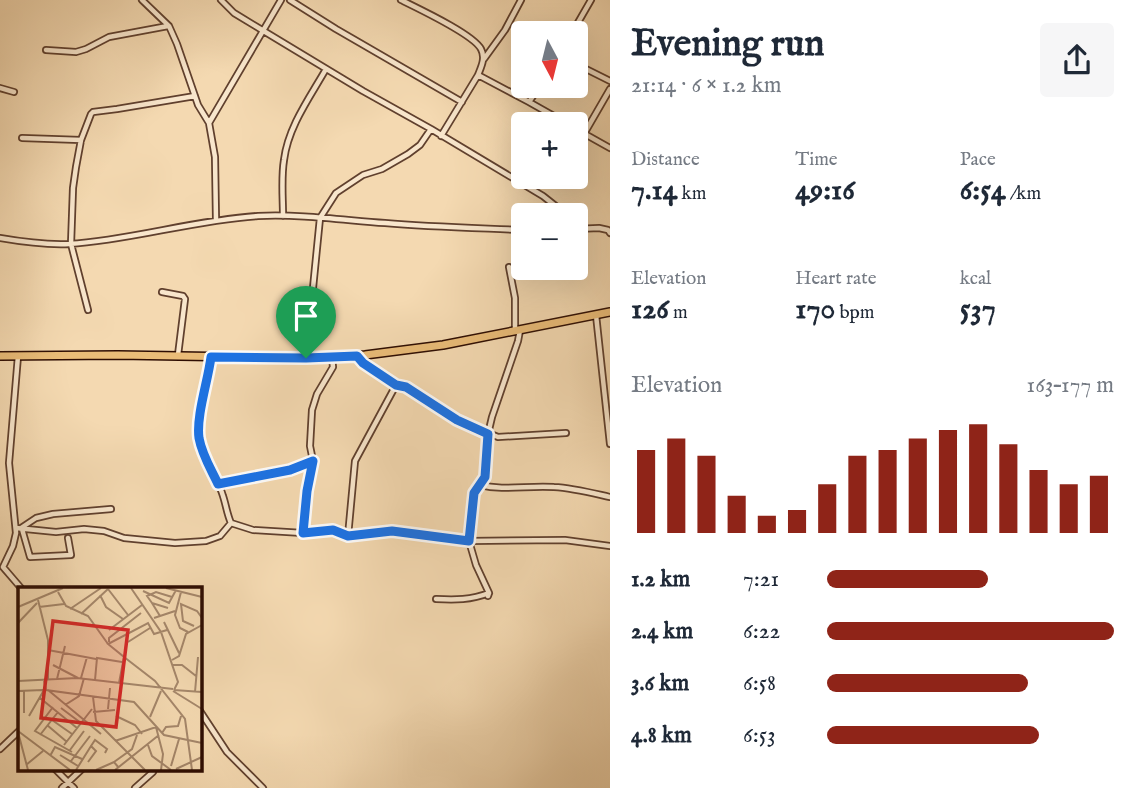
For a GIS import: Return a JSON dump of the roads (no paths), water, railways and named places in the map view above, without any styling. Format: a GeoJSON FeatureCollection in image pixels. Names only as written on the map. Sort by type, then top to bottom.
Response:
{"type":"FeatureCollection","features":[{"type":"Feature","properties":{"kind":"main road"},"geometry":{"type":"LineString","coordinates":[[0,356],[357,356],[418,349],[610,312]]}},
{"type":"Feature","properties":{"kind":"street"},"geometry":{"type":"LineString","coordinates":[[142,0],[169,26],[198,105],[209,123],[215,157],[216,220]]}},
{"type":"Feature","properties":{"kind":"street"},"geometry":{"type":"LineString","coordinates":[[221,0],[234,13],[552,203]]}},
{"type":"Feature","properties":{"kind":"street"},"geometry":{"type":"LineString","coordinates":[[209,123],[281,0]]}},
{"type":"Feature","properties":{"kind":"street"},"geometry":{"type":"LineString","coordinates":[[290,0],[461,102]]}},
{"type":"Feature","properties":{"kind":"street"},"geometry":{"type":"LineString","coordinates":[[401,0],[470,38],[482,49],[484,60]]}},
{"type":"Feature","properties":{"kind":"street"},"geometry":{"type":"LineString","coordinates":[[441,136],[521,0]]}},
{"type":"Feature","properties":{"kind":"street"},"geometry":{"type":"LineString","coordinates":[[579,21],[591,0]]}},
{"type":"Feature","properties":{"kind":"street"},"geometry":{"type":"LineString","coordinates":[[46,50],[76,52],[109,37],[169,26]]}},
{"type":"Feature","properties":{"kind":"street"},"geometry":{"type":"LineString","coordinates":[[283,216],[284,161],[287,146],[296,122],[326,69]]}},
{"type":"Feature","properties":{"kind":"street"},"geometry":{"type":"LineString","coordinates":[[588,70],[610,81]]}},
{"type":"Feature","properties":{"kind":"street"},"geometry":{"type":"LineString","coordinates":[[478,75],[547,112]]}},
{"type":"Feature","properties":{"kind":"street"},"geometry":{"type":"LineString","coordinates":[[0,88],[14,92]]}},
{"type":"Feature","properties":{"kind":"street"},"geometry":{"type":"LineString","coordinates":[[588,127],[610,89]]}},
{"type":"Feature","properties":{"kind":"street"},"geometry":{"type":"LineString","coordinates":[[88,310],[71,244],[73,188],[81,140],[89,117],[93,112],[195,96]]}},
{"type":"Feature","properties":{"kind":"street"},"geometry":{"type":"LineString","coordinates":[[529,102],[532,98]]}},
{"type":"Feature","properties":{"kind":"street"},"geometry":{"type":"LineString","coordinates":[[306,358],[320,218],[336,193],[363,175],[382,169],[408,154],[420,145],[431,130]]}},
{"type":"Feature","properties":{"kind":"street"},"geometry":{"type":"LineString","coordinates":[[588,136],[610,148]]}},
{"type":"Feature","properties":{"kind":"street"},"geometry":{"type":"LineString","coordinates":[[23,138],[81,140]]}},
{"type":"Feature","properties":{"kind":"street"},"geometry":{"type":"LineString","coordinates":[[0,238],[71,244],[216,220],[283,216],[511,230]]}},
{"type":"Feature","properties":{"kind":"street"},"geometry":{"type":"LineString","coordinates":[[588,227],[609,230]]}},
{"type":"Feature","properties":{"kind":"street"},"geometry":{"type":"LineString","coordinates":[[436,600],[461,600],[489,594],[469,541],[474,496],[485,477],[492,416],[518,341],[515,298],[509,267]]}},
{"type":"Feature","properties":{"kind":"street"},"geometry":{"type":"LineString","coordinates":[[162,292],[183,296],[185,299],[178,356]]}},
{"type":"Feature","properties":{"kind":"street"},"geometry":{"type":"LineString","coordinates":[[596,315],[610,444]]}},
{"type":"Feature","properties":{"kind":"street"},"geometry":{"type":"LineString","coordinates":[[18,356],[9,463],[19,529],[30,557],[71,555],[68,538]]}},
{"type":"Feature","properties":{"kind":"street"},"geometry":{"type":"LineString","coordinates":[[357,356],[396,385],[406,387],[457,420],[488,434],[498,437],[566,433]]}},
{"type":"Feature","properties":{"kind":"street"},"geometry":{"type":"LineString","coordinates":[[211,357],[199,437],[205,460],[224,498],[230,523]]}},
{"type":"Feature","properties":{"kind":"street"},"geometry":{"type":"LineString","coordinates":[[303,533],[313,461],[310,446],[312,410],[317,394],[333,367],[332,357]]}},
{"type":"Feature","properties":{"kind":"street"},"geometry":{"type":"LineString","coordinates":[[348,536],[355,461],[396,385]]}},
{"type":"Feature","properties":{"kind":"street"},"geometry":{"type":"LineString","coordinates":[[218,484],[290,470],[313,461]]}},
{"type":"Feature","properties":{"kind":"street"},"geometry":{"type":"LineString","coordinates":[[480,485],[553,487],[610,497]]}},
{"type":"Feature","properties":{"kind":"street"},"geometry":{"type":"LineString","coordinates":[[20,587],[1,565],[13,546],[19,529],[36,518],[53,514],[111,509]]}},
{"type":"Feature","properties":{"kind":"street"},"geometry":{"type":"LineString","coordinates":[[19,529],[56,532],[84,529],[104,531],[124,538],[175,543],[206,541],[220,536],[230,523]]}},
{"type":"Feature","properties":{"kind":"street"},"geometry":{"type":"LineString","coordinates":[[230,523],[253,530],[303,533],[333,530],[348,536],[392,531],[469,541],[565,540],[610,546]]}},
{"type":"Feature","properties":{"kind":"street"},"geometry":{"type":"LineString","coordinates":[[201,713],[227,752],[263,788]]}},
{"type":"Feature","properties":{"kind":"street"},"geometry":{"type":"LineString","coordinates":[[0,749],[18,732]]}},
{"type":"Feature","properties":{"kind":"street"},"geometry":{"type":"LineString","coordinates":[[56,770],[74,788]]}},
{"type":"Feature","properties":{"kind":"street"},"geometry":{"type":"LineString","coordinates":[[62,788],[81,770]]}},
{"type":"Feature","properties":{"kind":"street"},"geometry":{"type":"LineString","coordinates":[[135,788],[153,772]]}}]}
